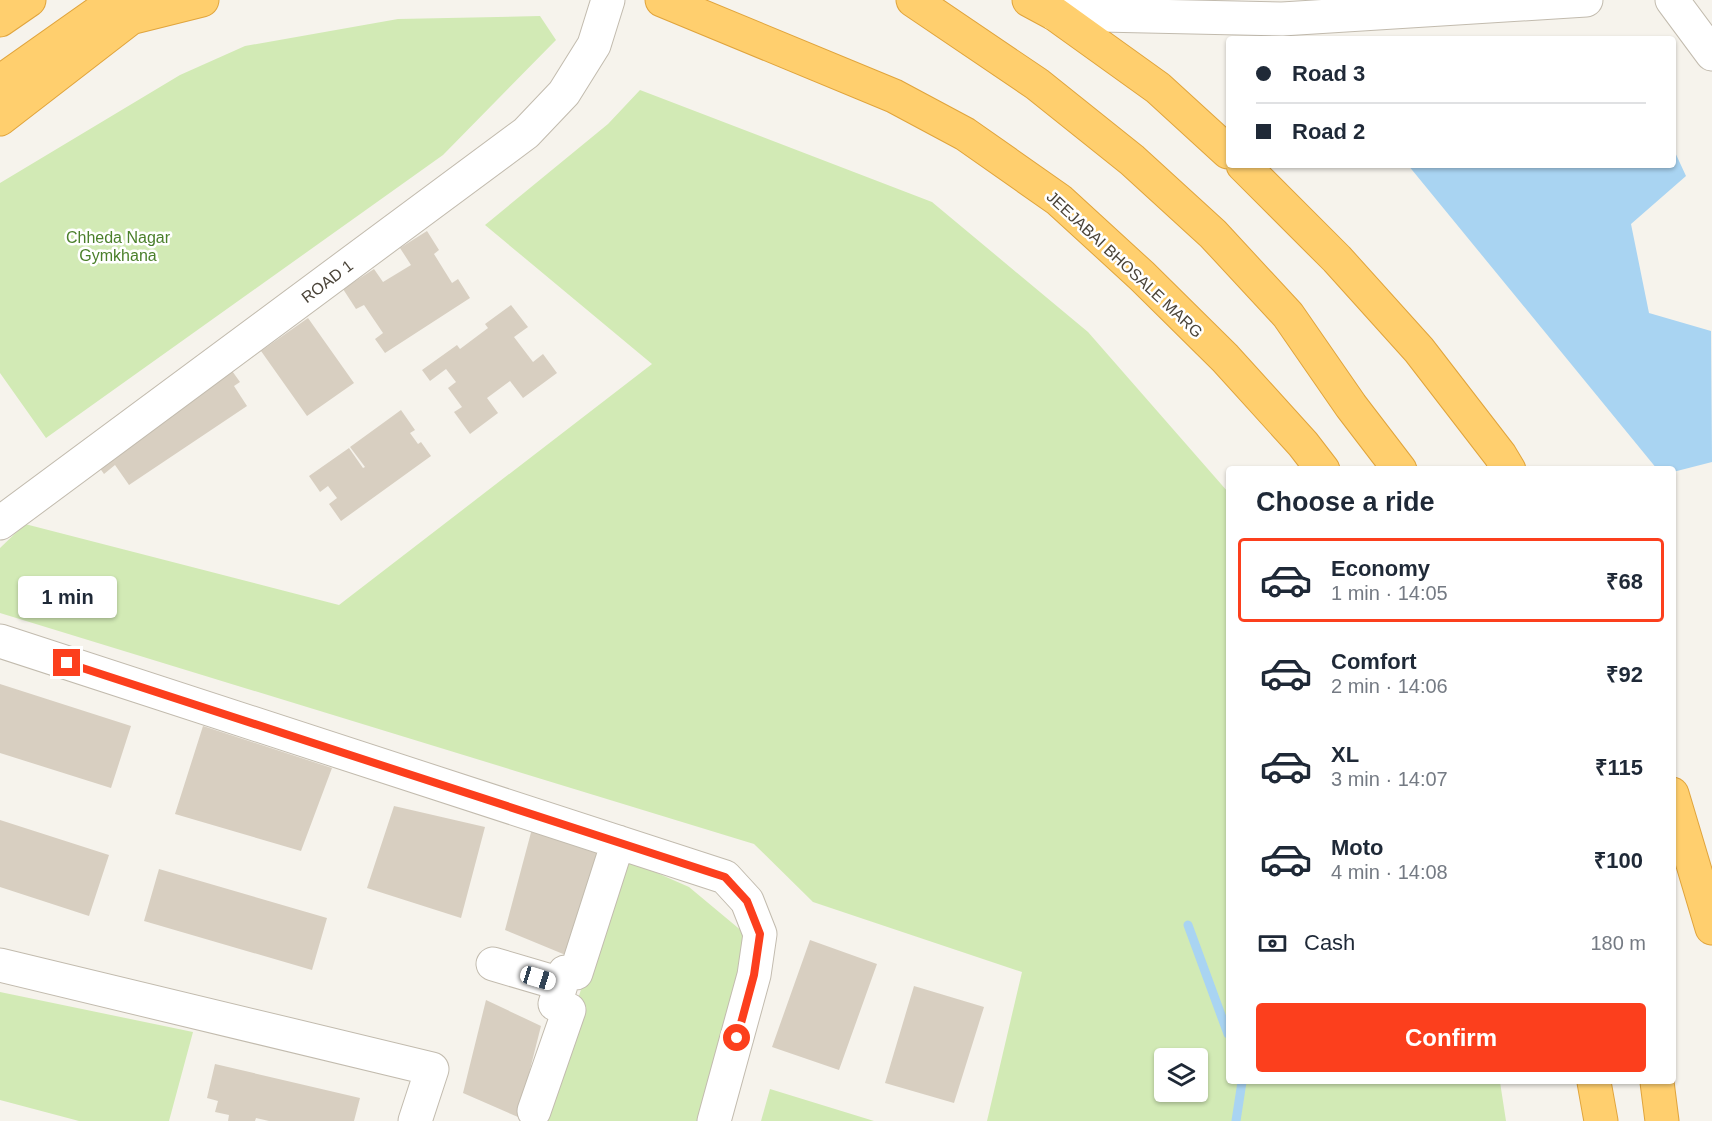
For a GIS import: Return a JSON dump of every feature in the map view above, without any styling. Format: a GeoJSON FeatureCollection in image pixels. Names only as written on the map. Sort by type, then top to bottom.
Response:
{"type":"FeatureCollection","features":[{"type":"Feature","properties":{"kind":"highway"},"geometry":{"type":"LineString","coordinates":[[0,20],[29,0]]}},
{"type":"Feature","properties":{"kind":"highway"},"geometry":{"type":"LineString","coordinates":[[0,82],[134,6],[202,0]]}},
{"type":"Feature","properties":{"kind":"highway","name":"JEEJABAI BHOSALE MARG"},"geometry":{"type":"LineString","coordinates":[[662,0],[894,96],[965,134],[1041,187],[1059,200],[1142,276],[1226,358],[1304,444],[1320,466]]}},
{"type":"Feature","properties":{"kind":"highway"},"geometry":{"type":"LineString","coordinates":[[913,0],[1037,84],[1132,160],[1214,234],[1288,315],[1351,406],[1397,466]]}},
{"type":"Feature","properties":{"kind":"highway"},"geometry":{"type":"LineString","coordinates":[[0,119],[134,6]]}},
{"type":"Feature","properties":{"kind":"highway"},"geometry":{"type":"LineString","coordinates":[[1042,7],[1158,88],[1226,150]]}},
{"type":"Feature","properties":{"kind":"highway"},"geometry":{"type":"LineString","coordinates":[[1245,168],[1337,259],[1419,350],[1506,466]]}},
{"type":"Feature","properties":{"kind":"highway"},"geometry":{"type":"LineString","coordinates":[[1676,806],[1712,928]]}},
{"type":"Feature","properties":{"kind":"highway"},"geometry":{"type":"LineString","coordinates":[[1594,1084],[1601,1121]]}},
{"type":"Feature","properties":{"kind":"highway"},"geometry":{"type":"LineString","coordinates":[[1657,1084],[1662,1121]]}},
{"type":"Feature","properties":{"kind":"street","name":"ROAD 1"},"geometry":{"type":"LineString","coordinates":[[0,523],[526,133],[564,93],[594,45],[608,0]]}},
{"type":"Feature","properties":{"kind":"street"},"geometry":{"type":"LineString","coordinates":[[1042,7],[1282,18],[1586,0]]}},
{"type":"Feature","properties":{"kind":"street"},"geometry":{"type":"LineString","coordinates":[[1672,0],[1712,54]]}},
{"type":"Feature","properties":{"kind":"street"},"geometry":{"type":"LineString","coordinates":[[0,641],[725,877],[747,901],[760,934],[754,975],[714,1121]]}},
{"type":"Feature","properties":{"kind":"street"},"geometry":{"type":"LineString","coordinates":[[534,1111],[569,1010],[555,1004],[561,984],[565,972],[576,974],[618,842]]}},
{"type":"Feature","properties":{"kind":"street"},"geometry":{"type":"LineString","coordinates":[[493,964],[561,984]]}},
{"type":"Feature","properties":{"kind":"street"},"geometry":{"type":"LineString","coordinates":[[0,965],[432,1069],[415,1121]]}},
{"type":"Feature","properties":{"kind":"green space","name":"Chheda Nagar Gymkhana"},"geometry":{"type":"Polygon","coordinates":[[[540,16],[556,40],[443,155],[46,438],[0,373],[0,183],[180,75],[245,46],[398,19],[540,16]]]}},
{"type":"Feature","properties":{"kind":"green space"},"geometry":{"type":"Polygon","coordinates":[[[640,90],[932,202],[1088,332],[1226,490],[1226,1084],[1500,1084],[1506,1121],[987,1121],[1022,972],[813,902],[754,844],[0,613],[0,548],[25,524],[339,605],[652,364],[485,225],[608,124],[640,90]]]}},
{"type":"Feature","properties":{"kind":"green space"},"geometry":{"type":"Polygon","coordinates":[[[623,858],[689,887],[749,937],[698,1121],[539,1121],[623,858]]]}},
{"type":"Feature","properties":{"kind":"green space"},"geometry":{"type":"Polygon","coordinates":[[[0,992],[193,1032],[169,1121],[79,1121],[0,1100],[0,992]]]}},
{"type":"Feature","properties":{"kind":"green space"},"geometry":{"type":"Polygon","coordinates":[[[770,1089],[874,1121],[761,1121],[770,1089]]]}},
{"type":"Feature","properties":{"kind":"water"},"geometry":{"type":"Polygon","coordinates":[[[1676,154],[1686,176],[1631,224],[1649,313],[1711,331],[1712,462],[1676,471],[1676,466],[1655,466],[1410,168],[1676,168],[1676,154]]]}},
{"type":"Feature","properties":{"kind":"building"},"geometry":{"type":"Polygon","coordinates":[[[427,231],[439,250],[434,254],[452,283],[458,279],[470,298],[385,353],[375,339],[383,333],[364,305],[356,309],[343,289],[374,269],[383,282],[411,265],[400,248],[427,231]]]}},
{"type":"Feature","properties":{"kind":"building"},"geometry":{"type":"Polygon","coordinates":[[[511,305],[528,327],[514,337],[533,362],[543,354],[557,373],[523,398],[510,381],[487,398],[498,413],[470,434],[454,412],[462,407],[448,388],[456,382],[446,369],[430,381],[422,370],[457,345],[460,349],[488,328],[485,324],[511,305]]]}},
{"type":"Feature","properties":{"kind":"building"},"geometry":{"type":"Polygon","coordinates":[[[308,318],[354,383],[307,416],[261,351],[308,318]]]}},
{"type":"Feature","properties":{"kind":"building"},"geometry":{"type":"Polygon","coordinates":[[[230,368],[240,382],[234,386],[247,406],[129,485],[115,465],[104,474],[94,460],[230,368]]]}},
{"type":"Feature","properties":{"kind":"building"},"geometry":{"type":"Polygon","coordinates":[[[401,410],[415,430],[410,433],[418,444],[421,442],[431,456],[341,521],[329,504],[337,498],[328,486],[320,492],[309,476],[349,448],[363,468],[365,467],[350,447],[401,410]]]}},
{"type":"Feature","properties":{"kind":"building"},"geometry":{"type":"Polygon","coordinates":[[[0,684],[131,726],[111,788],[0,753],[0,684]]]}},
{"type":"Feature","properties":{"kind":"building"},"geometry":{"type":"Polygon","coordinates":[[[203,726],[332,768],[301,851],[175,814],[203,726]]]}},
{"type":"Feature","properties":{"kind":"building"},"geometry":{"type":"Polygon","coordinates":[[[394,806],[485,827],[461,918],[367,888],[394,806]]]}},
{"type":"Feature","properties":{"kind":"building"},"geometry":{"type":"Polygon","coordinates":[[[0,820],[109,855],[89,916],[0,887],[0,820]]]}},
{"type":"Feature","properties":{"kind":"building"},"geometry":{"type":"Polygon","coordinates":[[[533,825],[608,849],[568,956],[505,930],[533,825]]]}},
{"type":"Feature","properties":{"kind":"building"},"geometry":{"type":"Polygon","coordinates":[[[159,869],[327,918],[312,970],[144,921],[159,869]]]}},
{"type":"Feature","properties":{"kind":"building"},"geometry":{"type":"Polygon","coordinates":[[[810,940],[877,964],[839,1070],[772,1047],[810,940]]]}},
{"type":"Feature","properties":{"kind":"building"},"geometry":{"type":"Polygon","coordinates":[[[914,986],[984,1007],[954,1103],[885,1083],[914,986]]]}},
{"type":"Feature","properties":{"kind":"building"},"geometry":{"type":"Polygon","coordinates":[[[486,1000],[541,1026],[518,1117],[463,1093],[486,1000]]]}},
{"type":"Feature","properties":{"kind":"building"},"geometry":{"type":"Polygon","coordinates":[[[215,1064],[360,1098],[354,1121],[269,1121],[256,1118],[255,1121],[228,1121],[229,1115],[215,1112],[218,1101],[207,1098],[215,1064]]]}},
{"type":"Feature","properties":{"kind":"waterway"},"geometry":{"type":"LineString","coordinates":[[1188,925],[1226,1029]]}},
{"type":"Feature","properties":{"kind":"waterway"},"geometry":{"type":"LineString","coordinates":[[1236,1121],[1242,1084]]}},
{"type":"Feature","properties":{"kind":"route"},"geometry":{"type":"LineString","coordinates":[[67,663],[725,877],[747,901],[760,934],[754,975],[737,1038]]}}]}
